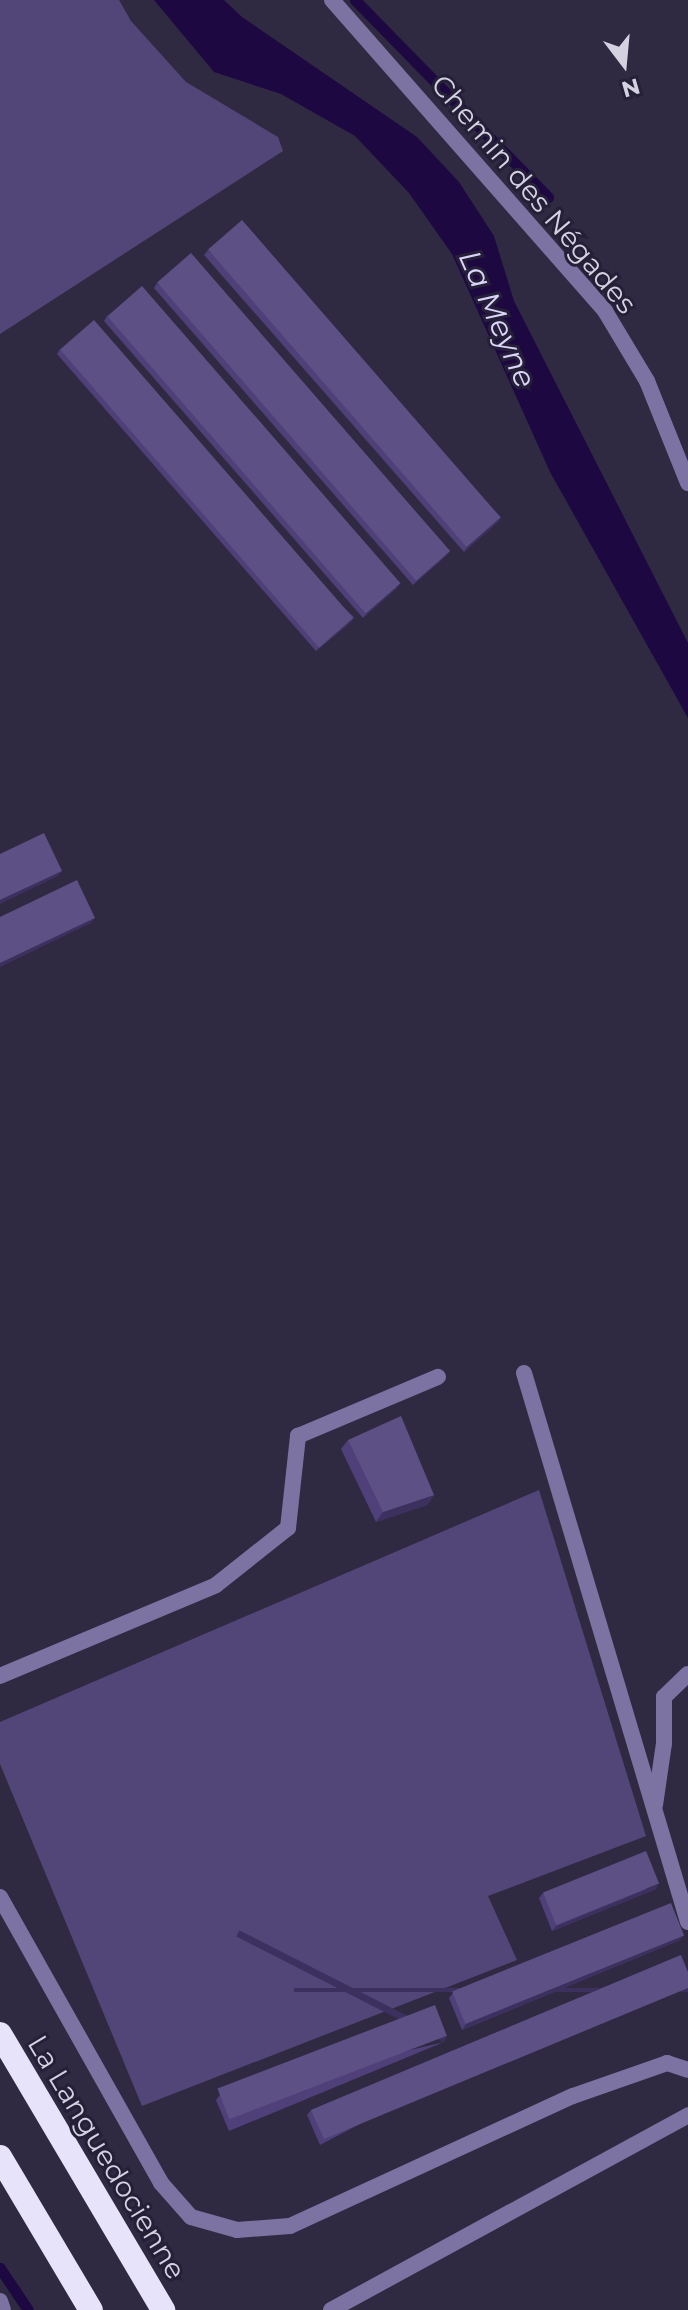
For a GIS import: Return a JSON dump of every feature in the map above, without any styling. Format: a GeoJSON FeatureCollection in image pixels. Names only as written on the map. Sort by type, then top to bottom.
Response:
{"type":"FeatureCollection","features":[{"type":"Feature","properties":{"kind":"highway","name":"La Languedocienne"},"geometry":{"type":"LineString","coordinates":[[0,2034],[163,2310]]}},
{"type":"Feature","properties":{"kind":"highway"},"geometry":{"type":"LineString","coordinates":[[0,2157],[91,2310]]}},
{"type":"Feature","properties":{"kind":"street","name":"Chemin des Négades"},"geometry":{"type":"LineString","coordinates":[[332,0],[605,311],[647,381],[688,483]]}},
{"type":"Feature","properties":{"kind":"street"},"geometry":{"type":"LineString","coordinates":[[524,1373],[688,1922]]}},
{"type":"Feature","properties":{"kind":"street"},"geometry":{"type":"LineString","coordinates":[[0,1676],[216,1585],[288,1528],[298,1436],[438,1377]]}},
{"type":"Feature","properties":{"kind":"street"},"geometry":{"type":"LineString","coordinates":[[655,1810],[664,1743],[664,1697],[688,1674]]}},
{"type":"Feature","properties":{"kind":"street"},"geometry":{"type":"LineString","coordinates":[[0,1897],[161,2183],[191,2217],[237,2230],[290,2226],[573,2096],[667,2063],[688,2070]]}},
{"type":"Feature","properties":{"kind":"street"},"geometry":{"type":"LineString","coordinates":[[331,2310],[688,2115]]}},
{"type":"Feature","properties":{"kind":"street"},"geometry":{"type":"LineString","coordinates":[[0,2301],[3,2310]]}},
{"type":"Feature","properties":{"kind":"shaded area"},"geometry":{"type":"Polygon","coordinates":[[[0,0],[119,0],[131,21],[186,82],[278,137],[283,151],[0,334],[0,0]]]}},
{"type":"Feature","properties":{"kind":"shaded area"},"geometry":{"type":"Polygon","coordinates":[[[539,1490],[646,1836],[488,1896],[517,1960],[142,2106],[0,1764],[0,1722],[539,1490]]]}},
{"type":"Feature","properties":{"kind":"water","name":"La Meyne"},"geometry":{"type":"Polygon","coordinates":[[[154,0],[224,0],[242,17],[417,137],[459,182],[494,236],[514,301],[688,643],[688,718],[550,472],[452,254],[409,193],[355,136],[281,94],[214,72],[154,0]]]}},
{"type":"Feature","properties":{"kind":"building"},"geometry":{"type":"Polygon","coordinates":[[[242,220],[500,517],[467,547],[208,250],[242,220]]]}},
{"type":"Feature","properties":{"kind":"building"},"geometry":{"type":"Polygon","coordinates":[[[191,253],[450,551],[416,581],[157,283],[191,253]]]}},
{"type":"Feature","properties":{"kind":"building"},"geometry":{"type":"Polygon","coordinates":[[[142,286],[400,583],[366,614],[107,316],[142,286]]]}},
{"type":"Feature","properties":{"kind":"building"},"geometry":{"type":"Polygon","coordinates":[[[94,320],[353,618],[319,648],[60,350],[94,320]]]}},
{"type":"Feature","properties":{"kind":"building"},"geometry":{"type":"Polygon","coordinates":[[[44,833],[62,871],[0,900],[0,854],[44,833]]]}},
{"type":"Feature","properties":{"kind":"building"},"geometry":{"type":"Polygon","coordinates":[[[77,880],[95,918],[0,963],[0,917],[77,880]]]}},
{"type":"Feature","properties":{"kind":"building"},"geometry":{"type":"Polygon","coordinates":[[[401,1416],[434,1495],[383,1512],[348,1440],[401,1416]]]}},
{"type":"Feature","properties":{"kind":"building"},"geometry":{"type":"Polygon","coordinates":[[[646,1851],[659,1883],[556,1925],[543,1893],[646,1851]]]}},
{"type":"Feature","properties":{"kind":"building"},"geometry":{"type":"Polygon","coordinates":[[[671,1903],[684,1935],[465,2024],[452,1991],[671,1903]]]}},
{"type":"Feature","properties":{"kind":"building"},"geometry":{"type":"Polygon","coordinates":[[[681,1955],[688,1972],[688,1988],[324,2139],[311,2110],[681,1955]]]}},
{"type":"Feature","properties":{"kind":"building"},"geometry":{"type":"Polygon","coordinates":[[[435,2005],[447,2036],[229,2119],[217,2088],[435,2005]]]}},
{"type":"Feature","properties":{"kind":"waterway"},"geometry":{"type":"LineString","coordinates":[[355,0],[548,197]]}},
{"type":"Feature","properties":{"kind":"waterway"},"geometry":{"type":"LineString","coordinates":[[0,2268],[28,2310]]}}]}
